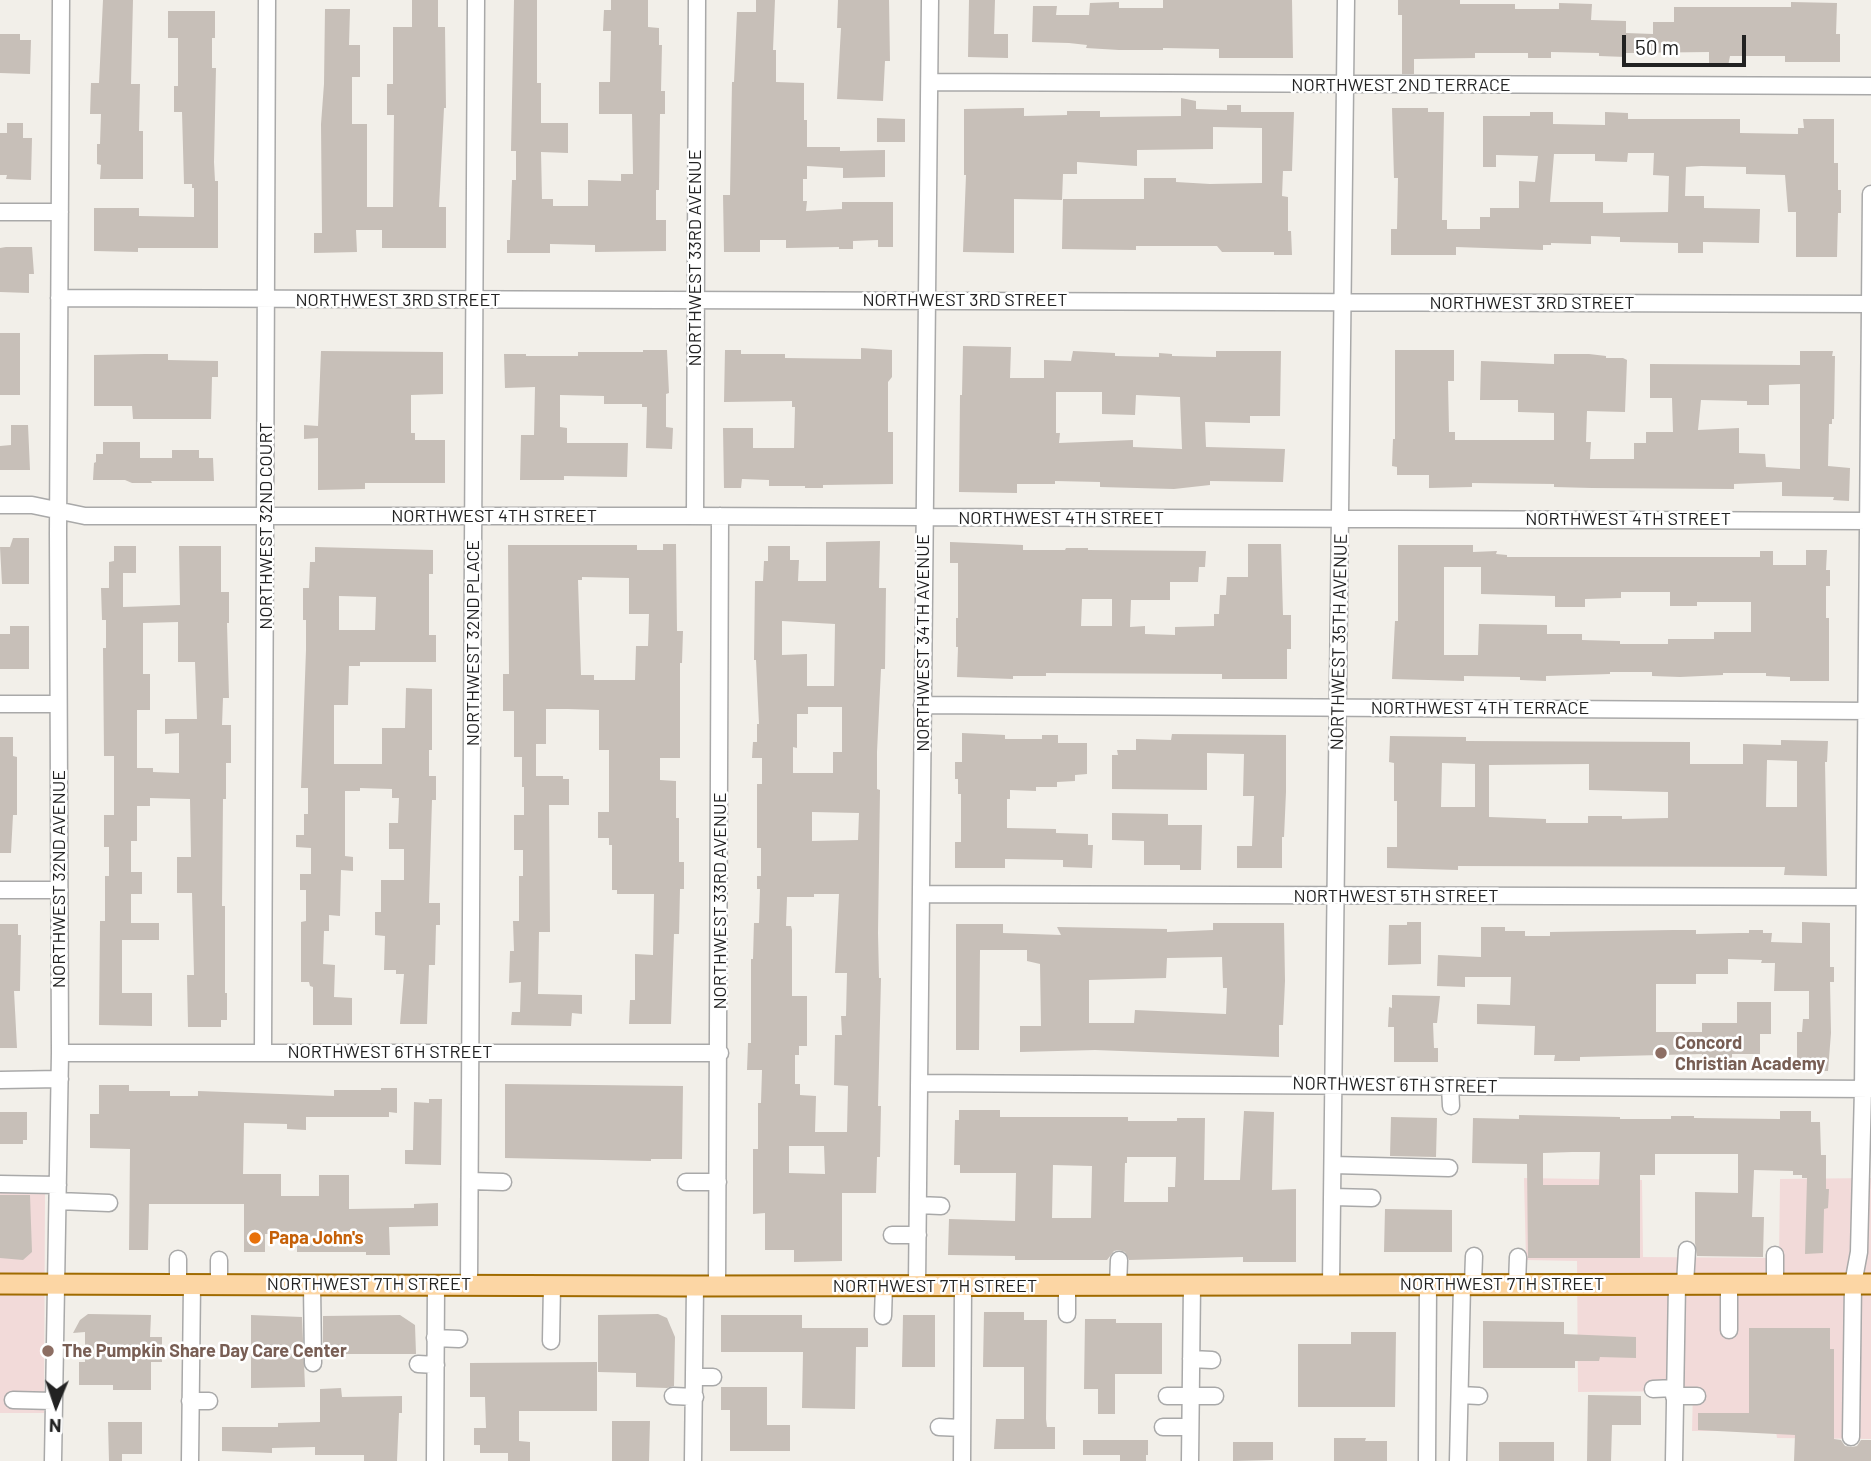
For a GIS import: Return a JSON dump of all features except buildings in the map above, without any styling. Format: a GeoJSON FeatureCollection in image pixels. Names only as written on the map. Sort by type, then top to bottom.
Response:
{"type":"FeatureCollection","features":[{"type":"Feature","properties":{"kind":"main road","name":"NORTHWEST 7TH STREET"},"geometry":{"type":"LineString","coordinates":[[0,1284],[1862,1284]]}},
{"type":"Feature","properties":{"kind":"street"},"geometry":{"type":"LineString","coordinates":[[0,212],[60,212],[61,0]]}},
{"type":"Feature","properties":{"kind":"street","name":"NORTHWEST 32ND COURT"},"geometry":{"type":"LineString","coordinates":[[263,1052],[267,0]]}},
{"type":"Feature","properties":{"kind":"street","name":"NORTHWEST 32ND PLACE"},"geometry":{"type":"LineString","coordinates":[[469,1285],[476,0]]}},
{"type":"Feature","properties":{"kind":"street","name":"NORTHWEST 33RD AVENUE"},"geometry":{"type":"LineString","coordinates":[[695,516],[697,0]]}},
{"type":"Feature","properties":{"kind":"street","name":"NORTHWEST 34TH AVENUE"},"geometry":{"type":"LineString","coordinates":[[916,1285],[930,0]]}},
{"type":"Feature","properties":{"kind":"street","name":"NORTHWEST 35TH AVENUE"},"geometry":{"type":"LineString","coordinates":[[1331,1284],[1346,0]]}},
{"type":"Feature","properties":{"kind":"street","name":"NORTHWEST 2ND TERRACE"},"geometry":{"type":"LineString","coordinates":[[930,82],[1871,86]]}},
{"type":"Feature","properties":{"kind":"street"},"geometry":{"type":"LineString","coordinates":[[1851,1437],[1862,1284],[1859,1252],[1866,1230],[1871,194]]}},
{"type":"Feature","properties":{"kind":"street","name":"NORTHWEST 32ND AVENUE"},"geometry":{"type":"LineString","coordinates":[[53,1461],[60,1079],[60,212]]}},
{"type":"Feature","properties":{"kind":"street","name":"NORTHWEST 3RD STREET"},"geometry":{"type":"LineString","coordinates":[[59,298],[1870,304]]}},
{"type":"Feature","properties":{"kind":"street","name":"NORTHWEST 4TH STREET"},"geometry":{"type":"LineString","coordinates":[[0,505],[32,505],[85,516],[1869,521]]}},
{"type":"Feature","properties":{"kind":"street","name":"NORTHWEST 33RD AVENUE"},"geometry":{"type":"LineString","coordinates":[[717,1286],[720,516]]}},
{"type":"Feature","properties":{"kind":"street"},"geometry":{"type":"LineString","coordinates":[[0,704],[58,704]]}},
{"type":"Feature","properties":{"kind":"street","name":"NORTHWEST 4TH TERRACE"},"geometry":{"type":"LineString","coordinates":[[922,705],[1868,711]]}},
{"type":"Feature","properties":{"kind":"street"},"geometry":{"type":"LineString","coordinates":[[0,890],[59,890]]}},
{"type":"Feature","properties":{"kind":"street","name":"NORTHWEST 5TH STREET"},"geometry":{"type":"LineString","coordinates":[[921,894],[1868,897]]}},
{"type":"Feature","properties":{"kind":"street","name":"NORTHWEST 6TH STREET"},"geometry":{"type":"LineString","coordinates":[[60,1053],[719,1053]]}},
{"type":"Feature","properties":{"kind":"street"},"geometry":{"type":"LineString","coordinates":[[0,1080],[60,1079]]}},
{"type":"Feature","properties":{"kind":"street","name":"NORTHWEST 6TH STREET"},"geometry":{"type":"LineString","coordinates":[[919,1083],[1867,1089]]}},
{"type":"Feature","properties":{"kind":"street"},"geometry":{"type":"LineString","coordinates":[[1450,1086],[1451,1106]]}},
{"type":"Feature","properties":{"kind":"street"},"geometry":{"type":"LineString","coordinates":[[1333,1165],[1449,1168]]}},
{"type":"Feature","properties":{"kind":"street"},"geometry":{"type":"LineString","coordinates":[[471,1181],[503,1182]]}},
{"type":"Feature","properties":{"kind":"street"},"geometry":{"type":"LineString","coordinates":[[686,1182],[718,1182]]}},
{"type":"Feature","properties":{"kind":"street"},"geometry":{"type":"LineString","coordinates":[[0,1184],[109,1203]]}},
{"type":"Feature","properties":{"kind":"street"},"geometry":{"type":"LineString","coordinates":[[1333,1197],[1372,1198]]}},
{"type":"Feature","properties":{"kind":"street"},"geometry":{"type":"LineString","coordinates":[[918,1205],[941,1206]]}},
{"type":"Feature","properties":{"kind":"street"},"geometry":{"type":"LineString","coordinates":[[892,1235],[918,1235]]}},
{"type":"Feature","properties":{"kind":"street"},"geometry":{"type":"LineString","coordinates":[[1674,1461],[1674,1392],[1681,1284],[1687,1250]]}},
{"type":"Feature","properties":{"kind":"street"},"geometry":{"type":"LineString","coordinates":[[1775,1255],[1775,1284]]}},
{"type":"Feature","properties":{"kind":"street"},"geometry":{"type":"LineString","coordinates":[[1458,1461],[1467,1285],[1474,1256]]}},
{"type":"Feature","properties":{"kind":"street"},"geometry":{"type":"LineString","coordinates":[[1517,1284],[1518,1257]]}},
{"type":"Feature","properties":{"kind":"street"},"geometry":{"type":"LineString","coordinates":[[178,1259],[185,1284],[190,1461]]}},
{"type":"Feature","properties":{"kind":"street"},"geometry":{"type":"LineString","coordinates":[[219,1260],[219,1284]]}},
{"type":"Feature","properties":{"kind":"street"},"geometry":{"type":"LineString","coordinates":[[1118,1286],[1119,1260]]}},
{"type":"Feature","properties":{"kind":"street"},"geometry":{"type":"LineString","coordinates":[[312,1284],[313,1363]]}},
{"type":"Feature","properties":{"kind":"street"},"geometry":{"type":"LineString","coordinates":[[1190,1461],[1192,1284]]}},
{"type":"Feature","properties":{"kind":"street"},"geometry":{"type":"LineString","coordinates":[[1427,1461],[1428,1284]]}},
{"type":"Feature","properties":{"kind":"street"},"geometry":{"type":"LineString","coordinates":[[1729,1284],[1729,1330]]}},
{"type":"Feature","properties":{"kind":"street"},"geometry":{"type":"LineString","coordinates":[[435,1461],[436,1285]]}},
{"type":"Feature","properties":{"kind":"street"},"geometry":{"type":"LineString","coordinates":[[551,1341],[552,1285]]}},
{"type":"Feature","properties":{"kind":"street"},"geometry":{"type":"LineString","coordinates":[[883,1315],[884,1285]]}},
{"type":"Feature","properties":{"kind":"street"},"geometry":{"type":"LineString","coordinates":[[693,1461],[695,1286]]}},
{"type":"Feature","properties":{"kind":"street"},"geometry":{"type":"LineString","coordinates":[[962,1461],[963,1286]]}},
{"type":"Feature","properties":{"kind":"street"},"geometry":{"type":"LineString","coordinates":[[1067,1286],[1067,1314]]}},
{"type":"Feature","properties":{"kind":"street"},"geometry":{"type":"LineString","coordinates":[[435,1338],[459,1339]]}},
{"type":"Feature","properties":{"kind":"street"},"geometry":{"type":"LineString","coordinates":[[1191,1359],[1212,1360]]}},
{"type":"Feature","properties":{"kind":"street"},"geometry":{"type":"LineString","coordinates":[[418,1364],[436,1364]]}},
{"type":"Feature","properties":{"kind":"street"},"geometry":{"type":"LineString","coordinates":[[695,1377],[713,1377]]}},
{"type":"Feature","properties":{"kind":"street"},"geometry":{"type":"LineString","coordinates":[[1653,1389],[1697,1396]]}},
{"type":"Feature","properties":{"kind":"street"},"geometry":{"type":"LineString","coordinates":[[1461,1395],[1479,1396]]}},
{"type":"Feature","properties":{"kind":"street"},"geometry":{"type":"LineString","coordinates":[[673,1396],[695,1397]]}},
{"type":"Feature","properties":{"kind":"street"},"geometry":{"type":"LineString","coordinates":[[1167,1396],[1215,1396]]}},
{"type":"Feature","properties":{"kind":"street"},"geometry":{"type":"LineString","coordinates":[[13,1400],[53,1401]]}},
{"type":"Feature","properties":{"kind":"street"},"geometry":{"type":"LineString","coordinates":[[190,1401],[209,1401]]}},
{"type":"Feature","properties":{"kind":"street"},"geometry":{"type":"LineString","coordinates":[[1428,1414],[1460,1415]]}},
{"type":"Feature","properties":{"kind":"street"},"geometry":{"type":"LineString","coordinates":[[939,1427],[962,1428]]}},
{"type":"Feature","properties":{"kind":"street"},"geometry":{"type":"LineString","coordinates":[[1163,1427],[1190,1427]]}},
{"type":"Feature","properties":{"kind":"shaded area"},"geometry":{"type":"Polygon","coordinates":[[[1524,1178],[1642,1180],[1643,1257],[1779,1258],[1780,1179],[1871,1178],[1871,1439],[1777,1438],[1776,1431],[1692,1431],[1693,1391],[1578,1392],[1577,1261],[1526,1260],[1524,1178]]]}},
{"type":"Feature","properties":{"kind":"shaded area"},"geometry":{"type":"Polygon","coordinates":[[[0,1191],[45,1192],[44,1413],[0,1413],[0,1191]]]}},
{"type":"Feature","properties":{"kind":"place","name":"Concord Christian Academy"},"geometry":{"type":"Point","coordinates":[1661,1053]}},
{"type":"Feature","properties":{"kind":"place","name":"Papa John's"},"geometry":{"type":"Point","coordinates":[255,1238]}},
{"type":"Feature","properties":{"kind":"place","name":"The Pumpkin Share Day Care Center"},"geometry":{"type":"Point","coordinates":[48,1351]}}]}
